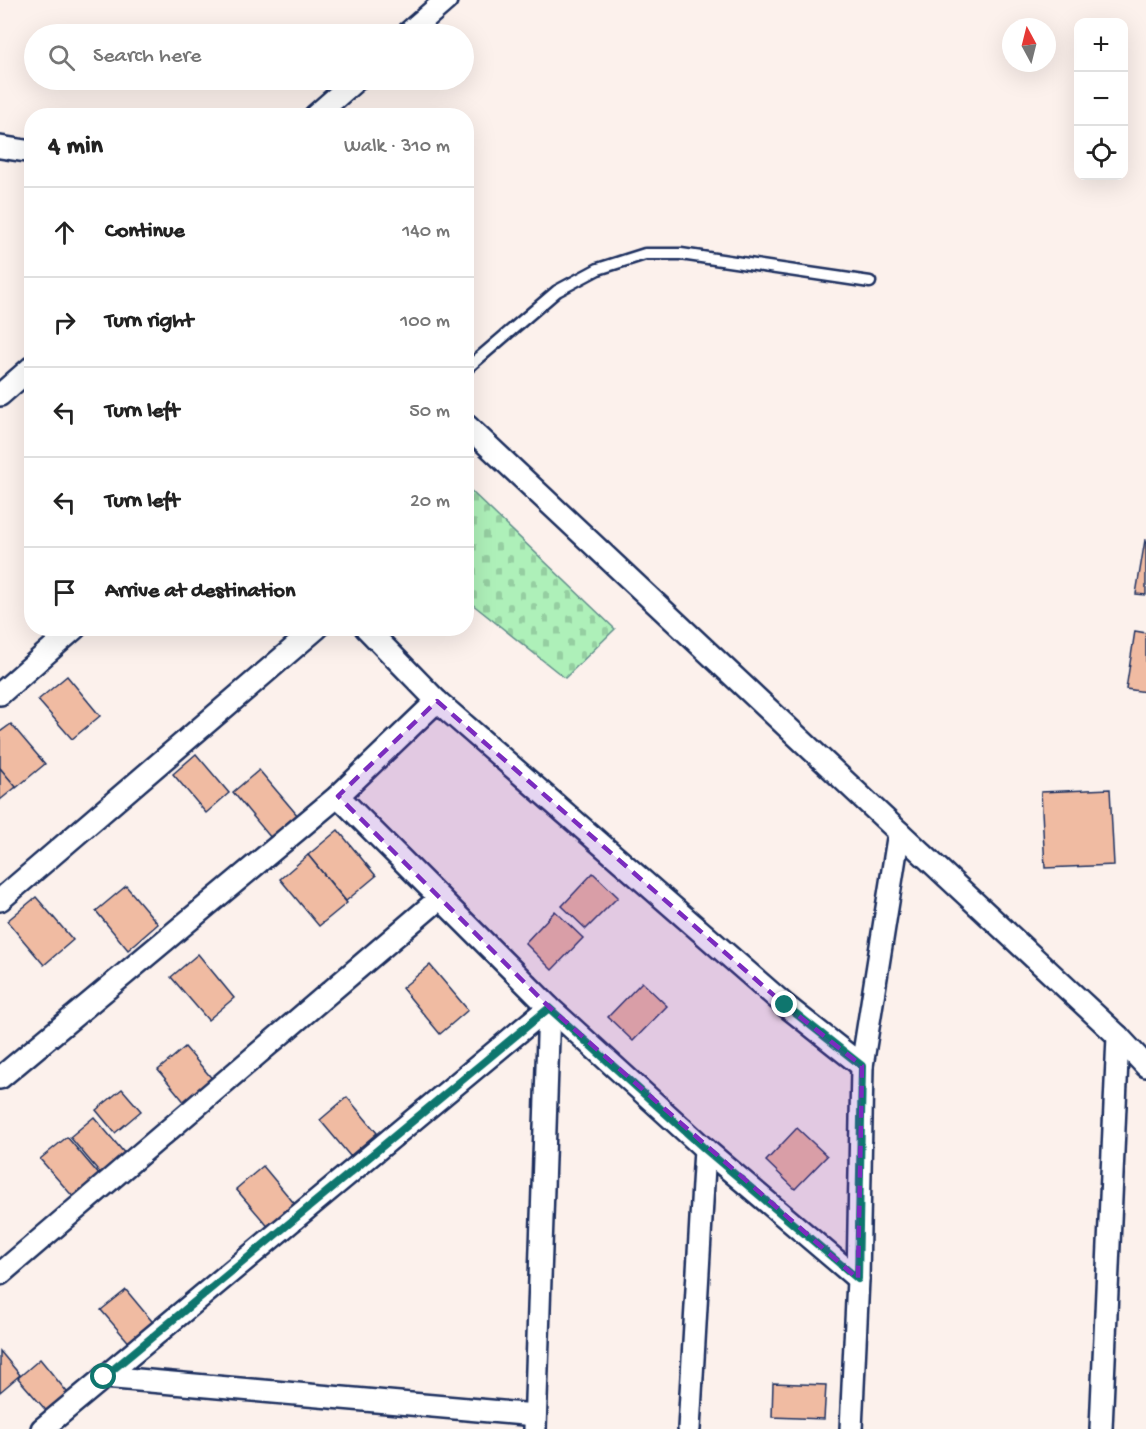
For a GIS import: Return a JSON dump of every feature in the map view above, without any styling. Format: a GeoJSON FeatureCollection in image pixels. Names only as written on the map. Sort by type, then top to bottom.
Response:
{"type":"FeatureCollection","features":[{"type":"Feature","properties":{"kind":"street"},"geometry":{"type":"LineString","coordinates":[[418,24],[446,0]]}},
{"type":"Feature","properties":{"kind":"street"},"geometry":{"type":"LineString","coordinates":[[324,108],[345,90]]}},
{"type":"Feature","properties":{"kind":"street"},"geometry":{"type":"LineString","coordinates":[[0,147],[24,151]]}},
{"type":"Feature","properties":{"kind":"street"},"geometry":{"type":"LineString","coordinates":[[0,395],[24,374]]}},
{"type":"Feature","properties":{"kind":"street"},"geometry":{"type":"LineString","coordinates":[[474,433],[1118,1036],[1146,1066]]}},
{"type":"Feature","properties":{"kind":"street"},"geometry":{"type":"LineString","coordinates":[[0,694],[66,636]]}},
{"type":"Feature","properties":{"kind":"street"},"geometry":{"type":"LineString","coordinates":[[0,900],[309,636]]}},
{"type":"Feature","properties":{"kind":"street"},"geometry":{"type":"LineString","coordinates":[[374,636],[437,701],[785,1005],[862,1066]]}},
{"type":"Feature","properties":{"kind":"street"},"geometry":{"type":"LineString","coordinates":[[0,1078],[338,796],[437,701]]}},
{"type":"Feature","properties":{"kind":"street"},"geometry":{"type":"LineString","coordinates":[[338,796],[549,1008],[705,1149],[858,1279]]}},
{"type":"Feature","properties":{"kind":"street"},"geometry":{"type":"LineString","coordinates":[[852,1429],[858,1279],[862,1066],[899,832]]}},
{"type":"Feature","properties":{"kind":"street"},"geometry":{"type":"LineString","coordinates":[[0,1274],[440,898]]}},
{"type":"Feature","properties":{"kind":"street"},"geometry":{"type":"LineString","coordinates":[[42,1429],[549,1008]]}},
{"type":"Feature","properties":{"kind":"street"},"geometry":{"type":"LineString","coordinates":[[104,1377],[535,1422],[549,1008]]}},
{"type":"Feature","properties":{"kind":"street"},"geometry":{"type":"LineString","coordinates":[[1101,1429],[1118,1036]]}},
{"type":"Feature","properties":{"kind":"street"},"geometry":{"type":"LineString","coordinates":[[689,1429],[705,1149]]}},
{"type":"Feature","properties":{"kind":"lane"},"geometry":{"type":"LineString","coordinates":[[474,362],[557,291],[598,269],[645,254],[681,254],[870,282]]}},
{"type":"Feature","properties":{"kind":"highlighted area"},"geometry":{"type":"Polygon","coordinates":[[[437,701],[785,1005],[862,1066],[858,1279],[549,1007],[338,796],[437,701]]]}},
{"type":"Feature","properties":{"kind":"green space"},"geometry":{"type":"Polygon","coordinates":[[[474,494],[615,629],[565,678],[474,606],[474,494]]]}},
{"type":"Feature","properties":{"kind":"building"},"geometry":{"type":"Polygon","coordinates":[[[1146,540],[1146,595],[1136,594],[1146,540]]]}},
{"type":"Feature","properties":{"kind":"building"},"geometry":{"type":"Polygon","coordinates":[[[1135,631],[1146,633],[1146,692],[1126,689],[1135,631]]]}},
{"type":"Feature","properties":{"kind":"building"},"geometry":{"type":"Polygon","coordinates":[[[67,676],[100,716],[72,739],[38,700],[67,676]]]}},
{"type":"Feature","properties":{"kind":"building"},"geometry":{"type":"Polygon","coordinates":[[[11,724],[45,764],[16,788],[0,768],[0,732],[11,724]]]}},
{"type":"Feature","properties":{"kind":"building"},"geometry":{"type":"Polygon","coordinates":[[[196,754],[229,793],[206,813],[173,774],[196,754]]]}},
{"type":"Feature","properties":{"kind":"building"},"geometry":{"type":"Polygon","coordinates":[[[0,768],[16,787],[0,800],[0,768]]]}},
{"type":"Feature","properties":{"kind":"building"},"geometry":{"type":"Polygon","coordinates":[[[259,770],[298,816],[271,838],[233,792],[259,770]]]}},
{"type":"Feature","properties":{"kind":"building"},"geometry":{"type":"Polygon","coordinates":[[[1110,789],[1114,865],[1045,868],[1041,792],[1110,789]]]}},
{"type":"Feature","properties":{"kind":"building"},"geometry":{"type":"Polygon","coordinates":[[[338,830],[376,876],[346,901],[308,855],[338,830]]]}},
{"type":"Feature","properties":{"kind":"building"},"geometry":{"type":"Polygon","coordinates":[[[308,855],[347,903],[319,926],[280,879],[308,855]]]}},
{"type":"Feature","properties":{"kind":"building"},"geometry":{"type":"Polygon","coordinates":[[[593,873],[618,897],[586,929],[562,906],[593,873]]]}},
{"type":"Feature","properties":{"kind":"building"},"geometry":{"type":"Polygon","coordinates":[[[126,886],[158,924],[128,950],[96,911],[126,886]]]}},
{"type":"Feature","properties":{"kind":"building"},"geometry":{"type":"Polygon","coordinates":[[[36,897],[73,940],[44,965],[7,921],[36,897]]]}},
{"type":"Feature","properties":{"kind":"building"},"geometry":{"type":"Polygon","coordinates":[[[555,911],[583,938],[552,970],[525,943],[555,911]]]}},
{"type":"Feature","properties":{"kind":"building"},"geometry":{"type":"Polygon","coordinates":[[[198,954],[234,998],[208,1020],[171,977],[198,954]]]}},
{"type":"Feature","properties":{"kind":"building"},"geometry":{"type":"Polygon","coordinates":[[[430,965],[468,1010],[440,1034],[402,988],[430,965]]]}},
{"type":"Feature","properties":{"kind":"building"},"geometry":{"type":"Polygon","coordinates":[[[642,982],[667,1006],[633,1041],[608,1017],[642,982]]]}},
{"type":"Feature","properties":{"kind":"building"},"geometry":{"type":"Polygon","coordinates":[[[185,1047],[214,1081],[186,1104],[158,1070],[185,1047]]]}},
{"type":"Feature","properties":{"kind":"building"},"geometry":{"type":"Polygon","coordinates":[[[122,1089],[141,1111],[115,1133],[96,1110],[122,1089]]]}},
{"type":"Feature","properties":{"kind":"building"},"geometry":{"type":"Polygon","coordinates":[[[347,1097],[377,1133],[350,1156],[320,1120],[347,1097]]]}},
{"type":"Feature","properties":{"kind":"building"},"geometry":{"type":"Polygon","coordinates":[[[94,1117],[126,1155],[102,1175],[70,1137],[94,1117]]]}},
{"type":"Feature","properties":{"kind":"building"},"geometry":{"type":"Polygon","coordinates":[[[797,1128],[827,1156],[795,1189],[766,1161],[797,1128]]]}},
{"type":"Feature","properties":{"kind":"building"},"geometry":{"type":"Polygon","coordinates":[[[67,1137],[101,1177],[75,1199],[40,1159],[67,1137]]]}},
{"type":"Feature","properties":{"kind":"building"},"geometry":{"type":"Polygon","coordinates":[[[263,1166],[298,1208],[271,1230],[236,1189],[263,1166]]]}},
{"type":"Feature","properties":{"kind":"building"},"geometry":{"type":"Polygon","coordinates":[[[126,1290],[156,1326],[132,1346],[101,1310],[126,1290]]]}},
{"type":"Feature","properties":{"kind":"building"},"geometry":{"type":"Polygon","coordinates":[[[0,1351],[20,1375],[0,1392],[0,1351]]]}},
{"type":"Feature","properties":{"kind":"building"},"geometry":{"type":"Polygon","coordinates":[[[40,1359],[71,1397],[50,1415],[18,1378],[40,1359]]]}},
{"type":"Feature","properties":{"kind":"building"},"geometry":{"type":"Polygon","coordinates":[[[773,1383],[826,1385],[824,1419],[772,1417],[773,1383]]]}},
{"type":"Feature","properties":{"kind":"route"},"geometry":{"type":"LineString","coordinates":[[104,1377],[549,1008],[705,1149],[858,1279],[862,1066],[785,1005]]}}]}
